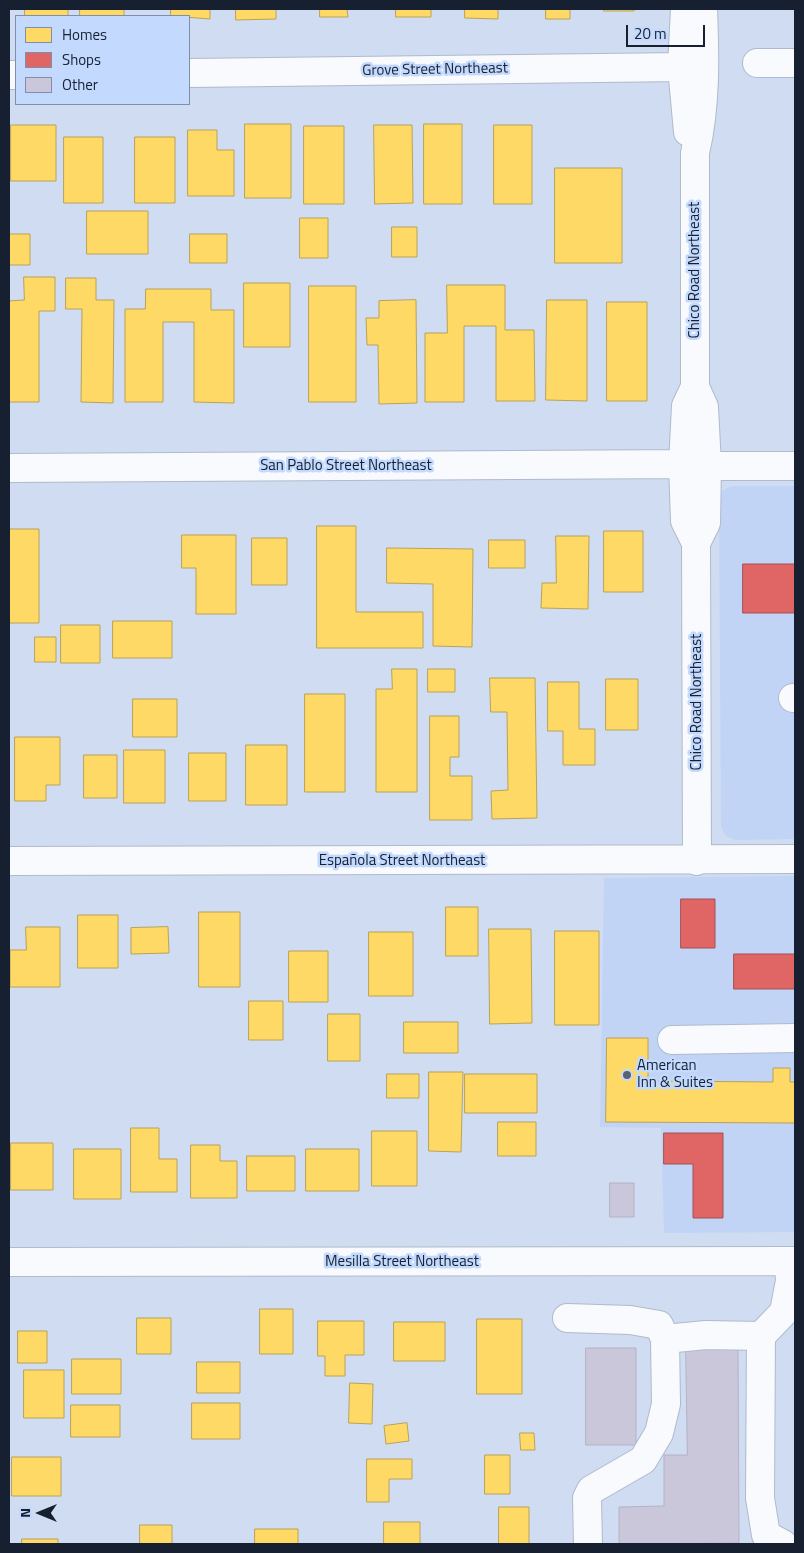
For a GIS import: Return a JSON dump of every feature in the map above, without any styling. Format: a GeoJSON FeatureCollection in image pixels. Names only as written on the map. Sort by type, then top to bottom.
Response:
{"type":"FeatureCollection","features":[{"type":"Feature","properties":{"kind":"street","name":"Chico Road Northeast"},"geometry":{"type":"LineString","coordinates":[[685,9],[682,67],[686,127],[696,153]]}},
{"type":"Feature","properties":{"kind":"street","name":"Chico Road Northeast"},"geometry":{"type":"LineString","coordinates":[[697,861],[696,543],[706,522],[695,465],[704,407],[695,387],[696,153],[701,127],[705,66],[704,9]]}},
{"type":"Feature","properties":{"kind":"street"},"geometry":{"type":"LineString","coordinates":[[757,63],[795,63]]}},
{"type":"Feature","properties":{"kind":"street","name":"Grove Street Northeast"},"geometry":{"type":"LineString","coordinates":[[190,73],[682,67]]}},
{"type":"Feature","properties":{"kind":"street","name":"San Pablo Street Northeast"},"geometry":{"type":"LineString","coordinates":[[9,468],[795,466]]}},
{"type":"Feature","properties":{"kind":"street","name":"Española Street Northeast"},"geometry":{"type":"LineString","coordinates":[[9,861],[697,861],[795,859]]}},
{"type":"Feature","properties":{"kind":"street"},"geometry":{"type":"LineString","coordinates":[[672,1040],[795,1038]]}},
{"type":"Feature","properties":{"kind":"street"},"geometry":{"type":"LineString","coordinates":[[783,1544],[766,1535],[760,1498],[761,1336],[784,1312],[792,1261]]}},
{"type":"Feature","properties":{"kind":"street","name":"Mesilla Street Northeast"},"geometry":{"type":"LineString","coordinates":[[9,1262],[792,1261]]}},
{"type":"Feature","properties":{"kind":"street"},"geometry":{"type":"LineString","coordinates":[[567,1318],[630,1320],[659,1325],[664,1339],[666,1404],[659,1433],[643,1460],[591,1490],[586,1498],[588,1544]]}},
{"type":"Feature","properties":{"kind":"street"},"geometry":{"type":"LineString","coordinates":[[664,1339],[706,1335],[761,1336]]}},
{"type":"Feature","properties":{"kind":"shaded area"},"geometry":{"type":"Polygon","coordinates":[[[733,486],[795,486],[795,839],[736,840],[726,836],[721,827],[719,502],[723,490],[733,486]]]}},
{"type":"Feature","properties":{"kind":"shaded area"},"geometry":{"type":"Polygon","coordinates":[[[795,876],[795,1232],[664,1233],[661,1128],[600,1127],[604,878],[795,876]]]}},
{"type":"Feature","properties":{"kind":"building: Homes"},"geometry":{"type":"Polygon","coordinates":[[[25,9],[68,9],[68,15],[25,15],[25,9]]]}},
{"type":"Feature","properties":{"kind":"building: Homes"},"geometry":{"type":"Polygon","coordinates":[[[80,9],[124,9],[124,15],[80,15],[80,9]]]}},
{"type":"Feature","properties":{"kind":"building: Homes"},"geometry":{"type":"Polygon","coordinates":[[[171,9],[210,9],[210,19],[190,17],[190,15],[171,15],[171,9]]]}},
{"type":"Feature","properties":{"kind":"building: Homes"},"geometry":{"type":"Polygon","coordinates":[[[236,9],[276,9],[276,19],[236,20],[236,9]]]}},
{"type":"Feature","properties":{"kind":"building: Homes"},"geometry":{"type":"Polygon","coordinates":[[[320,9],[347,9],[348,17],[320,17],[320,9]]]}},
{"type":"Feature","properties":{"kind":"building: Homes"},"geometry":{"type":"Polygon","coordinates":[[[396,9],[431,9],[431,17],[396,17],[396,9]]]}},
{"type":"Feature","properties":{"kind":"building: Homes"},"geometry":{"type":"Polygon","coordinates":[[[465,9],[498,9],[498,19],[465,18],[465,9]]]}},
{"type":"Feature","properties":{"kind":"building: Homes"},"geometry":{"type":"Polygon","coordinates":[[[546,9],[570,9],[570,19],[546,19],[546,9]]]}},
{"type":"Feature","properties":{"kind":"building: Homes"},"geometry":{"type":"Polygon","coordinates":[[[604,9],[634,9],[634,11],[604,11],[604,9]]]}},
{"type":"Feature","properties":{"kind":"building: Homes"},"geometry":{"type":"Polygon","coordinates":[[[245,124],[291,124],[291,198],[245,198],[245,124]]]}},
{"type":"Feature","properties":{"kind":"building: Homes"},"geometry":{"type":"Polygon","coordinates":[[[424,124],[462,124],[462,204],[424,204],[424,124]]]}},
{"type":"Feature","properties":{"kind":"building: Homes"},"geometry":{"type":"Polygon","coordinates":[[[11,125],[56,125],[56,181],[11,181],[11,125]]]}},
{"type":"Feature","properties":{"kind":"building: Homes"},"geometry":{"type":"Polygon","coordinates":[[[374,125],[412,125],[413,203],[375,204],[374,125]]]}},
{"type":"Feature","properties":{"kind":"building: Homes"},"geometry":{"type":"Polygon","coordinates":[[[494,125],[532,125],[532,204],[494,204],[494,125]]]}},
{"type":"Feature","properties":{"kind":"building: Homes"},"geometry":{"type":"Polygon","coordinates":[[[304,126],[344,126],[344,204],[304,204],[304,126]]]}},
{"type":"Feature","properties":{"kind":"building: Homes"},"geometry":{"type":"Polygon","coordinates":[[[188,130],[217,130],[217,150],[234,150],[234,196],[188,196],[188,130]]]}},
{"type":"Feature","properties":{"kind":"building: Homes"},"geometry":{"type":"Polygon","coordinates":[[[64,137],[103,137],[103,203],[64,203],[64,137]]]}},
{"type":"Feature","properties":{"kind":"building: Homes"},"geometry":{"type":"Polygon","coordinates":[[[135,137],[175,137],[175,203],[135,203],[135,137]]]}},
{"type":"Feature","properties":{"kind":"building: Homes"},"geometry":{"type":"Polygon","coordinates":[[[555,168],[622,168],[622,263],[555,263],[555,168]]]}},
{"type":"Feature","properties":{"kind":"building: Homes"},"geometry":{"type":"Polygon","coordinates":[[[87,211],[148,211],[148,254],[87,254],[87,211]]]}},
{"type":"Feature","properties":{"kind":"building: Homes"},"geometry":{"type":"Polygon","coordinates":[[[300,218],[328,218],[328,258],[300,258],[300,218]]]}},
{"type":"Feature","properties":{"kind":"building: Homes"},"geometry":{"type":"Polygon","coordinates":[[[392,227],[417,227],[417,257],[392,257],[392,227]]]}},
{"type":"Feature","properties":{"kind":"building: Homes"},"geometry":{"type":"Polygon","coordinates":[[[9,234],[30,234],[30,265],[9,265],[9,234]]]}},
{"type":"Feature","properties":{"kind":"building: Homes"},"geometry":{"type":"Polygon","coordinates":[[[190,234],[227,234],[227,263],[190,263],[190,234]]]}},
{"type":"Feature","properties":{"kind":"building: Homes"},"geometry":{"type":"Polygon","coordinates":[[[24,277],[55,277],[55,311],[39,311],[39,402],[9,402],[9,301],[24,300],[24,277]]]}},
{"type":"Feature","properties":{"kind":"building: Homes"},"geometry":{"type":"Polygon","coordinates":[[[66,278],[96,278],[96,300],[114,300],[113,403],[81,402],[82,309],[66,309],[66,278]]]}},
{"type":"Feature","properties":{"kind":"building: Homes"},"geometry":{"type":"Polygon","coordinates":[[[244,283],[290,283],[290,347],[244,347],[244,283]]]}},
{"type":"Feature","properties":{"kind":"building: Homes"},"geometry":{"type":"Polygon","coordinates":[[[447,285],[505,285],[505,330],[534,330],[535,401],[496,401],[496,326],[464,326],[464,402],[425,402],[425,333],[447,333],[447,285]]]}},
{"type":"Feature","properties":{"kind":"building: Homes"},"geometry":{"type":"Polygon","coordinates":[[[309,286],[356,286],[356,402],[309,402],[309,286]]]}},
{"type":"Feature","properties":{"kind":"building: Homes"},"geometry":{"type":"Polygon","coordinates":[[[146,289],[211,289],[211,310],[234,310],[234,403],[194,402],[194,322],[163,322],[163,402],[125,402],[125,309],[145,309],[146,289]]]}},
{"type":"Feature","properties":{"kind":"building: Homes"},"geometry":{"type":"Polygon","coordinates":[[[416,300],[417,403],[379,404],[378,345],[367,345],[366,318],[379,318],[379,301],[416,300]]]}},
{"type":"Feature","properties":{"kind":"building: Homes"},"geometry":{"type":"Polygon","coordinates":[[[547,300],[587,300],[587,401],[546,400],[547,300]]]}},
{"type":"Feature","properties":{"kind":"building: Homes"},"geometry":{"type":"Polygon","coordinates":[[[607,302],[647,302],[647,401],[607,401],[607,302]]]}},
{"type":"Feature","properties":{"kind":"building: Homes"},"geometry":{"type":"Polygon","coordinates":[[[317,526],[356,526],[356,612],[423,612],[423,648],[317,648],[317,526]]]}},
{"type":"Feature","properties":{"kind":"building: Homes"},"geometry":{"type":"Polygon","coordinates":[[[9,529],[39,529],[39,623],[9,623],[9,529]]]}},
{"type":"Feature","properties":{"kind":"building: Homes"},"geometry":{"type":"Polygon","coordinates":[[[604,531],[643,531],[643,592],[604,592],[604,531]]]}},
{"type":"Feature","properties":{"kind":"building: Homes"},"geometry":{"type":"Polygon","coordinates":[[[182,535],[236,535],[236,614],[196,614],[196,568],[182,568],[182,535]]]}},
{"type":"Feature","properties":{"kind":"building: Homes"},"geometry":{"type":"Polygon","coordinates":[[[556,536],[589,536],[588,609],[541,608],[542,583],[556,583],[556,536]]]}},
{"type":"Feature","properties":{"kind":"building: Homes"},"geometry":{"type":"Polygon","coordinates":[[[252,538],[287,538],[287,585],[252,585],[252,538]]]}},
{"type":"Feature","properties":{"kind":"building: Homes"},"geometry":{"type":"Polygon","coordinates":[[[489,540],[525,540],[525,568],[489,568],[489,540]]]}},
{"type":"Feature","properties":{"kind":"building: Homes"},"geometry":{"type":"Polygon","coordinates":[[[387,548],[473,549],[472,647],[433,646],[433,584],[387,583],[387,548]]]}},
{"type":"Feature","properties":{"kind":"building: Homes"},"geometry":{"type":"Polygon","coordinates":[[[113,621],[172,621],[172,658],[113,658],[113,621]]]}},
{"type":"Feature","properties":{"kind":"building: Homes"},"geometry":{"type":"Polygon","coordinates":[[[61,625],[100,625],[100,663],[61,663],[61,625]]]}},
{"type":"Feature","properties":{"kind":"building: Homes"},"geometry":{"type":"Polygon","coordinates":[[[35,637],[56,637],[56,662],[35,662],[35,637]]]}},
{"type":"Feature","properties":{"kind":"building: Homes"},"geometry":{"type":"Polygon","coordinates":[[[392,669],[417,669],[417,792],[376,792],[376,689],[392,689],[392,669]]]}},
{"type":"Feature","properties":{"kind":"building: Homes"},"geometry":{"type":"Polygon","coordinates":[[[428,669],[455,669],[455,692],[428,692],[428,669]]]}},
{"type":"Feature","properties":{"kind":"building: Homes"},"geometry":{"type":"Polygon","coordinates":[[[490,678],[535,678],[537,818],[492,819],[491,791],[508,790],[507,712],[491,712],[490,678]]]}},
{"type":"Feature","properties":{"kind":"building: Homes"},"geometry":{"type":"Polygon","coordinates":[[[606,679],[638,679],[638,730],[606,730],[606,679]]]}},
{"type":"Feature","properties":{"kind":"building: Homes"},"geometry":{"type":"Polygon","coordinates":[[[548,682],[579,682],[579,729],[595,729],[595,765],[563,765],[563,731],[548,731],[548,682]]]}},
{"type":"Feature","properties":{"kind":"building: Homes"},"geometry":{"type":"Polygon","coordinates":[[[305,694],[345,694],[345,792],[305,792],[305,694]]]}},
{"type":"Feature","properties":{"kind":"building: Homes"},"geometry":{"type":"Polygon","coordinates":[[[133,699],[177,699],[177,737],[133,737],[133,699]]]}},
{"type":"Feature","properties":{"kind":"building: Homes"},"geometry":{"type":"Polygon","coordinates":[[[430,716],[459,716],[459,757],[450,757],[450,776],[472,776],[472,820],[430,820],[430,716]]]}},
{"type":"Feature","properties":{"kind":"building: Homes"},"geometry":{"type":"Polygon","coordinates":[[[15,737],[60,737],[60,785],[46,785],[46,801],[15,801],[15,737]]]}},
{"type":"Feature","properties":{"kind":"building: Homes"},"geometry":{"type":"Polygon","coordinates":[[[246,745],[287,745],[287,805],[246,805],[246,745]]]}},
{"type":"Feature","properties":{"kind":"building: Homes"},"geometry":{"type":"Polygon","coordinates":[[[124,750],[165,750],[165,803],[124,803],[124,750]]]}},
{"type":"Feature","properties":{"kind":"building: Homes"},"geometry":{"type":"Polygon","coordinates":[[[189,753],[226,753],[226,801],[189,801],[189,753]]]}},
{"type":"Feature","properties":{"kind":"building: Homes"},"geometry":{"type":"Polygon","coordinates":[[[84,755],[117,755],[117,798],[84,798],[84,755]]]}},
{"type":"Feature","properties":{"kind":"building: Homes"},"geometry":{"type":"Polygon","coordinates":[[[446,907],[478,907],[478,956],[446,956],[446,907]]]}},
{"type":"Feature","properties":{"kind":"building: Homes"},"geometry":{"type":"Polygon","coordinates":[[[199,912],[240,912],[240,987],[199,987],[199,912]]]}},
{"type":"Feature","properties":{"kind":"building: Homes"},"geometry":{"type":"Polygon","coordinates":[[[78,915],[118,915],[118,968],[78,968],[78,915]]]}},
{"type":"Feature","properties":{"kind":"building: Homes"},"geometry":{"type":"Polygon","coordinates":[[[26,927],[60,927],[60,987],[10,987],[10,950],[26,950],[26,927]]]}},
{"type":"Feature","properties":{"kind":"building: Homes"},"geometry":{"type":"Polygon","coordinates":[[[168,927],[169,953],[131,954],[131,928],[168,927]]]}},
{"type":"Feature","properties":{"kind":"building: Homes"},"geometry":{"type":"Polygon","coordinates":[[[489,929],[531,929],[532,1023],[490,1024],[489,929]]]}},
{"type":"Feature","properties":{"kind":"building: Homes"},"geometry":{"type":"Polygon","coordinates":[[[555,931],[599,931],[599,1025],[555,1025],[555,931]]]}},
{"type":"Feature","properties":{"kind":"building: Homes"},"geometry":{"type":"Polygon","coordinates":[[[369,932],[413,932],[413,996],[369,996],[369,932]]]}},
{"type":"Feature","properties":{"kind":"building: Homes"},"geometry":{"type":"Polygon","coordinates":[[[289,951],[328,951],[328,1002],[289,1002],[289,951]]]}},
{"type":"Feature","properties":{"kind":"building: Homes"},"geometry":{"type":"Polygon","coordinates":[[[249,1001],[283,1001],[283,1040],[249,1040],[249,1001]]]}},
{"type":"Feature","properties":{"kind":"building: Homes"},"geometry":{"type":"Polygon","coordinates":[[[328,1014],[360,1014],[360,1061],[328,1061],[328,1014]]]}},
{"type":"Feature","properties":{"kind":"building: Homes"},"geometry":{"type":"Polygon","coordinates":[[[404,1022],[458,1022],[458,1053],[404,1053],[404,1022]]]}},
{"type":"Feature","properties":{"kind":"building: Homes","name":"American Inn & Suites"},"geometry":{"type":"Polygon","coordinates":[[[607,1038],[648,1038],[648,1081],[773,1082],[773,1068],[790,1068],[790,1082],[795,1082],[795,1123],[606,1122],[607,1038]]]}},
{"type":"Feature","properties":{"kind":"building: Homes"},"geometry":{"type":"Polygon","coordinates":[[[429,1072],[463,1072],[461,1152],[429,1151],[429,1072]]]}},
{"type":"Feature","properties":{"kind":"building: Homes"},"geometry":{"type":"Polygon","coordinates":[[[387,1074],[419,1074],[419,1098],[387,1098],[387,1074]]]}},
{"type":"Feature","properties":{"kind":"building: Homes"},"geometry":{"type":"Polygon","coordinates":[[[465,1074],[537,1074],[537,1113],[465,1113],[465,1074]]]}},
{"type":"Feature","properties":{"kind":"building: Homes"},"geometry":{"type":"Polygon","coordinates":[[[498,1122],[536,1122],[536,1156],[498,1156],[498,1122]]]}},
{"type":"Feature","properties":{"kind":"building: Homes"},"geometry":{"type":"Polygon","coordinates":[[[131,1128],[159,1128],[159,1159],[177,1159],[177,1192],[131,1192],[131,1128]]]}},
{"type":"Feature","properties":{"kind":"building: Homes"},"geometry":{"type":"Polygon","coordinates":[[[372,1131],[417,1131],[417,1186],[372,1186],[372,1131]]]}},
{"type":"Feature","properties":{"kind":"building: Homes"},"geometry":{"type":"Polygon","coordinates":[[[11,1143],[53,1143],[53,1190],[11,1190],[11,1143]]]}},
{"type":"Feature","properties":{"kind":"building: Homes"},"geometry":{"type":"Polygon","coordinates":[[[191,1145],[220,1145],[220,1161],[237,1161],[237,1198],[191,1198],[191,1145]]]}},
{"type":"Feature","properties":{"kind":"building: Homes"},"geometry":{"type":"Polygon","coordinates":[[[74,1149],[121,1149],[121,1199],[74,1199],[74,1149]]]}},
{"type":"Feature","properties":{"kind":"building: Homes"},"geometry":{"type":"Polygon","coordinates":[[[306,1149],[359,1149],[359,1191],[306,1191],[306,1149]]]}},
{"type":"Feature","properties":{"kind":"building: Homes"},"geometry":{"type":"Polygon","coordinates":[[[247,1156],[295,1156],[295,1191],[247,1191],[247,1156]]]}},
{"type":"Feature","properties":{"kind":"building: Homes"},"geometry":{"type":"Polygon","coordinates":[[[260,1309],[293,1309],[293,1354],[260,1354],[260,1309]]]}},
{"type":"Feature","properties":{"kind":"building: Homes"},"geometry":{"type":"Polygon","coordinates":[[[137,1318],[171,1318],[171,1354],[137,1354],[137,1318]]]}},
{"type":"Feature","properties":{"kind":"building: Homes"},"geometry":{"type":"Polygon","coordinates":[[[477,1319],[522,1319],[522,1394],[477,1394],[477,1319]]]}},
{"type":"Feature","properties":{"kind":"building: Homes"},"geometry":{"type":"Polygon","coordinates":[[[318,1321],[364,1321],[364,1355],[345,1355],[345,1376],[325,1376],[325,1356],[318,1356],[318,1321]]]}},
{"type":"Feature","properties":{"kind":"building: Homes"},"geometry":{"type":"Polygon","coordinates":[[[394,1322],[445,1322],[445,1361],[394,1361],[394,1322]]]}},
{"type":"Feature","properties":{"kind":"building: Homes"},"geometry":{"type":"Polygon","coordinates":[[[18,1331],[47,1331],[47,1363],[18,1363],[18,1331]]]}},
{"type":"Feature","properties":{"kind":"building: Homes"},"geometry":{"type":"Polygon","coordinates":[[[72,1359],[121,1359],[121,1394],[72,1394],[72,1359]]]}},
{"type":"Feature","properties":{"kind":"building: Homes"},"geometry":{"type":"Polygon","coordinates":[[[197,1362],[240,1362],[240,1393],[197,1393],[197,1362]]]}},
{"type":"Feature","properties":{"kind":"building: Homes"},"geometry":{"type":"Polygon","coordinates":[[[24,1370],[64,1370],[64,1418],[24,1418],[24,1370]]]}},
{"type":"Feature","properties":{"kind":"building: Homes"},"geometry":{"type":"Polygon","coordinates":[[[350,1383],[373,1384],[372,1424],[349,1423],[350,1383]]]}},
{"type":"Feature","properties":{"kind":"building: Homes"},"geometry":{"type":"Polygon","coordinates":[[[192,1403],[240,1403],[240,1439],[192,1439],[192,1403]]]}},
{"type":"Feature","properties":{"kind":"building: Homes"},"geometry":{"type":"Polygon","coordinates":[[[71,1405],[120,1405],[120,1437],[71,1437],[71,1405]]]}},
{"type":"Feature","properties":{"kind":"building: Homes"},"geometry":{"type":"Polygon","coordinates":[[[407,1423],[409,1441],[386,1444],[384,1426],[407,1423]]]}},
{"type":"Feature","properties":{"kind":"building: Homes"},"geometry":{"type":"Polygon","coordinates":[[[520,1433],[534,1433],[535,1450],[521,1450],[520,1433]]]}},
{"type":"Feature","properties":{"kind":"building: Homes"},"geometry":{"type":"Polygon","coordinates":[[[485,1455],[510,1455],[510,1494],[485,1494],[485,1455]]]}},
{"type":"Feature","properties":{"kind":"building: Homes"},"geometry":{"type":"Polygon","coordinates":[[[12,1457],[61,1457],[61,1496],[12,1496],[12,1457]]]}},
{"type":"Feature","properties":{"kind":"building: Homes"},"geometry":{"type":"Polygon","coordinates":[[[367,1459],[412,1459],[412,1479],[389,1479],[389,1502],[367,1502],[367,1459]]]}},
{"type":"Feature","properties":{"kind":"building: Homes"},"geometry":{"type":"Polygon","coordinates":[[[499,1507],[529,1507],[529,1544],[499,1544],[499,1507]]]}},
{"type":"Feature","properties":{"kind":"building: Homes"},"geometry":{"type":"Polygon","coordinates":[[[384,1522],[420,1522],[420,1544],[384,1544],[384,1522]]]}},
{"type":"Feature","properties":{"kind":"building: Homes"},"geometry":{"type":"Polygon","coordinates":[[[140,1525],[172,1525],[172,1544],[140,1544],[140,1525]]]}},
{"type":"Feature","properties":{"kind":"building: Homes"},"geometry":{"type":"Polygon","coordinates":[[[255,1529],[298,1529],[298,1544],[255,1544],[255,1529]]]}},
{"type":"Feature","properties":{"kind":"building: Homes"},"geometry":{"type":"Polygon","coordinates":[[[22,1539],[58,1539],[58,1544],[22,1544],[22,1539]]]}},
{"type":"Feature","properties":{"kind":"building: Shops"},"geometry":{"type":"Polygon","coordinates":[[[743,564],[795,564],[795,613],[743,613],[743,564]]]}},
{"type":"Feature","properties":{"kind":"building: Shops"},"geometry":{"type":"Polygon","coordinates":[[[681,899],[715,899],[715,948],[681,948],[681,899]]]}},
{"type":"Feature","properties":{"kind":"building: Shops"},"geometry":{"type":"Polygon","coordinates":[[[734,954],[795,954],[795,989],[734,989],[734,954]]]}},
{"type":"Feature","properties":{"kind":"building: Shops"},"geometry":{"type":"Polygon","coordinates":[[[664,1133],[723,1133],[723,1218],[693,1218],[693,1164],[664,1164],[664,1133]]]}},
{"type":"Feature","properties":{"kind":"building: Other"},"geometry":{"type":"Polygon","coordinates":[[[610,1183],[634,1183],[634,1217],[610,1217],[610,1183]]]}},
{"type":"Feature","properties":{"kind":"building: Other"},"geometry":{"type":"Polygon","coordinates":[[[686,1347],[738,1347],[739,1543],[619,1544],[619,1507],[664,1506],[664,1455],[687,1455],[686,1347]]]}},
{"type":"Feature","properties":{"kind":"building: Other"},"geometry":{"type":"Polygon","coordinates":[[[586,1348],[636,1348],[636,1445],[586,1445],[586,1348]]]}},
{"type":"Feature","properties":{"kind":"place","name":"American Inn & Suites"},"geometry":{"type":"Point","coordinates":[627,1075]}}]}
